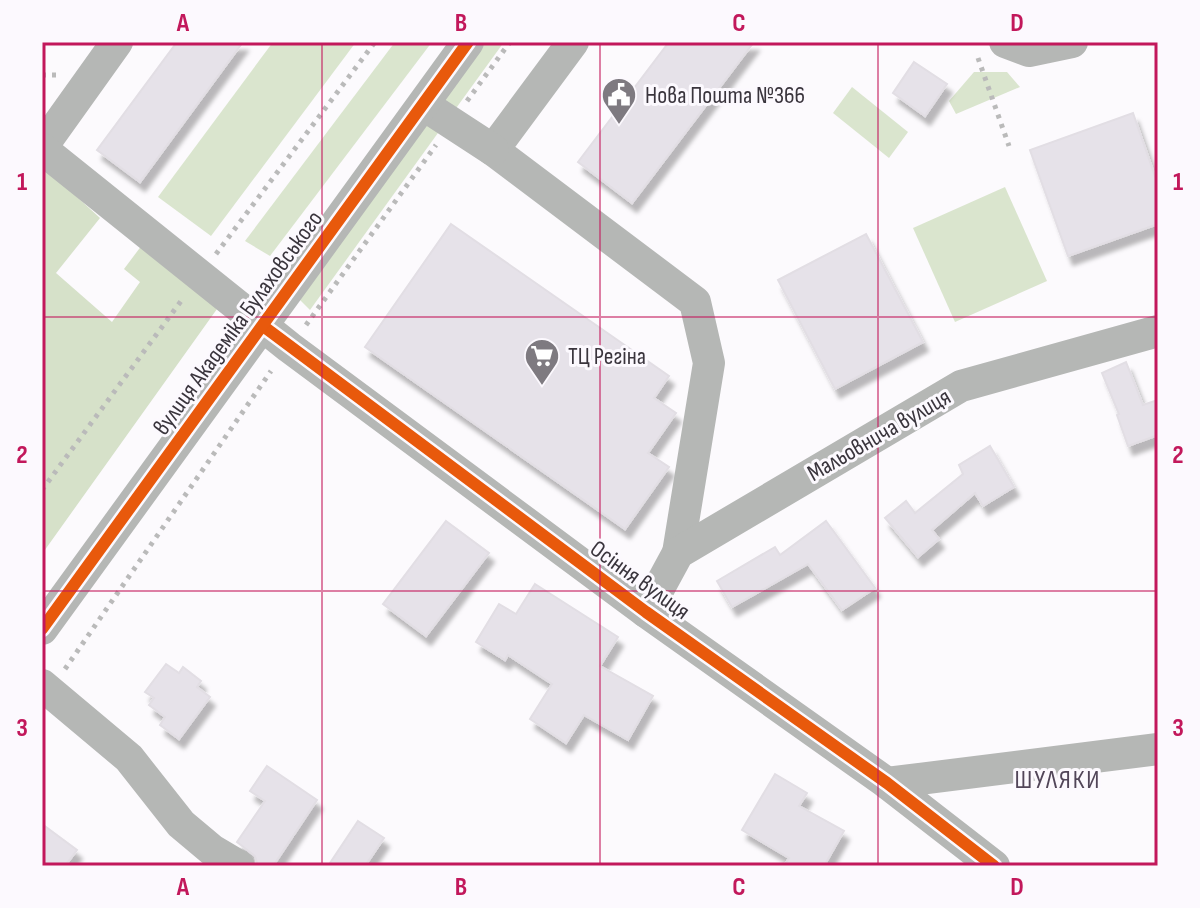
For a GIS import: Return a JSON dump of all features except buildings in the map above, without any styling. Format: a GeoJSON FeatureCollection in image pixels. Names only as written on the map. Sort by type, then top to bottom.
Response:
{"type":"FeatureCollection","features":[{"type":"Feature","properties":{"kind":"street"},"geometry":{"type":"LineString","coordinates":[[42,148],[117,42]]}},
{"type":"Feature","properties":{"kind":"street","name":"вулиця Академіка Булаховського"},"geometry":{"type":"LineString","coordinates":[[42,629],[468,42]]}},
{"type":"Feature","properties":{"kind":"street"},"geometry":{"type":"LineString","coordinates":[[493,150],[573,42]]}},
{"type":"Feature","properties":{"kind":"street"},"geometry":{"type":"LineString","coordinates":[[992,49],[1029,51],[1072,42]]}},
{"type":"Feature","properties":{"kind":"street"},"geometry":{"type":"LineString","coordinates":[[424,105],[493,150],[695,302],[709,363],[678,553],[646,612]]}},
{"type":"Feature","properties":{"kind":"street","name":"Осіння вулиця"},"geometry":{"type":"LineString","coordinates":[[42,148],[263,326],[646,612],[887,783],[994,866]]}},
{"type":"Feature","properties":{"kind":"street","name":"Мальовнича вулиця"},"geometry":{"type":"LineString","coordinates":[[678,553],[961,386],[1158,331]]}},
{"type":"Feature","properties":{"kind":"street"},"geometry":{"type":"LineString","coordinates":[[42,685],[129,758],[181,824],[212,850],[239,866]]}},
{"type":"Feature","properties":{"kind":"street"},"geometry":{"type":"LineString","coordinates":[[887,783],[1158,749]]}},
{"type":"Feature","properties":{"kind":"path"},"geometry":{"type":"LineString","coordinates":[[992,49],[1009,146]]}},
{"type":"Feature","properties":{"kind":"green space"},"geometry":{"type":"Polygon","coordinates":[[[273,42],[356,42],[211,236],[158,197],[273,42]]]}},
{"type":"Feature","properties":{"kind":"green space"},"geometry":{"type":"Polygon","coordinates":[[[395,42],[432,42],[270,256],[245,241],[395,42]]]}},
{"type":"Feature","properties":{"kind":"green space"},"geometry":{"type":"Polygon","coordinates":[[[473,42],[504,42],[454,111],[433,97],[473,42]]]}},
{"type":"Feature","properties":{"kind":"green space"},"geometry":{"type":"Polygon","coordinates":[[[974,72],[1007,72],[1020,87],[956,114],[949,101],[974,72]]]}},
{"type":"Feature","properties":{"kind":"green space"},"geometry":{"type":"Polygon","coordinates":[[[852,87],[908,132],[889,158],[833,113],[852,87]]]}},
{"type":"Feature","properties":{"kind":"green space"},"geometry":{"type":"Polygon","coordinates":[[[421,113],[443,126],[310,310],[292,292],[421,113]]]}},
{"type":"Feature","properties":{"kind":"green space"},"geometry":{"type":"Polygon","coordinates":[[[42,165],[100,218],[56,273],[112,322],[140,282],[124,269],[145,241],[222,302],[42,554],[42,165]]]}},
{"type":"Feature","properties":{"kind":"green space"},"geometry":{"type":"Polygon","coordinates":[[[1005,187],[1047,281],[955,322],[913,228],[1005,187]]]}},
{"type":"Feature","properties":{"kind":"cycle path"},"geometry":{"type":"LineString","coordinates":[[42,629],[468,42]]}},
{"type":"Feature","properties":{"kind":"cycle path"},"geometry":{"type":"LineString","coordinates":[[263,326],[646,612],[887,783],[994,866]]}},
{"type":"Feature","properties":{"kind":"place","name":"Нова Пошта №366"},"geometry":{"type":"Point","coordinates":[619,126]}},
{"type":"Feature","properties":{"kind":"place","name":"ТЦ Регіна"},"geometry":{"type":"Point","coordinates":[542,387]}},
{"type":"Feature","properties":{"kind":"district","name":"ШУЛЯКИ"},"geometry":{"type":"Point","coordinates":[1058,780]}}]}
